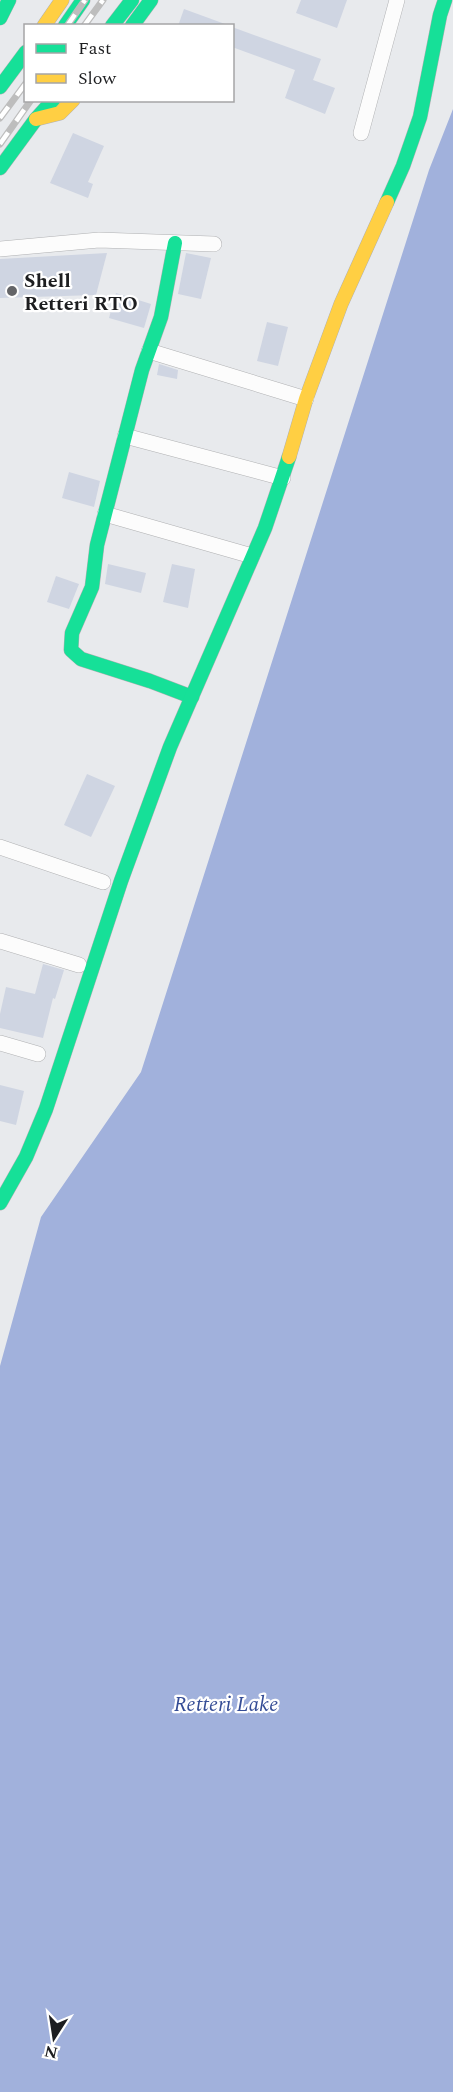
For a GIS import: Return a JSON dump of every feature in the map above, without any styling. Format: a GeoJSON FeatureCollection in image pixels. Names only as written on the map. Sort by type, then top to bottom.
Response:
{"type":"FeatureCollection","features":[{"type":"Feature","properties":{"kind":"street"},"geometry":{"type":"LineString","coordinates":[[0,18],[9,0]]}},
{"type":"Feature","properties":{"kind":"street"},"geometry":{"type":"LineString","coordinates":[[45,24],[62,0]]}},
{"type":"Feature","properties":{"kind":"street"},"geometry":{"type":"LineString","coordinates":[[66,24],[83,0]]}},
{"type":"Feature","properties":{"kind":"street"},"geometry":{"type":"LineString","coordinates":[[100,24],[118,0]]}},
{"type":"Feature","properties":{"kind":"street"},"geometry":{"type":"LineString","coordinates":[[114,24],[132,0]]}},
{"type":"Feature","properties":{"kind":"street"},"geometry":{"type":"LineString","coordinates":[[133,24],[151,0]]}},
{"type":"Feature","properties":{"kind":"street"},"geometry":{"type":"LineString","coordinates":[[361,133],[397,0]]}},
{"type":"Feature","properties":{"kind":"street"},"geometry":{"type":"LineString","coordinates":[[0,1203],[26,1157],[46,1109],[121,881],[170,747],[283,478],[306,399],[341,304],[403,166],[420,117],[444,0]]}},
{"type":"Feature","properties":{"kind":"street"},"geometry":{"type":"LineString","coordinates":[[0,87],[24,55]]}},
{"type":"Feature","properties":{"kind":"street"},"geometry":{"type":"LineString","coordinates":[[0,168],[51,102]]}},
{"type":"Feature","properties":{"kind":"street"},"geometry":{"type":"LineString","coordinates":[[36,119],[60,113],[71,102]]}},
{"type":"Feature","properties":{"kind":"street"},"geometry":{"type":"LineString","coordinates":[[0,249],[99,240],[214,244]]}},
{"type":"Feature","properties":{"kind":"street"},"geometry":{"type":"LineString","coordinates":[[175,243],[161,317],[125,436],[97,545],[92,587],[72,633],[71,650],[81,659],[192,697]]}},
{"type":"Feature","properties":{"kind":"street"},"geometry":{"type":"LineString","coordinates":[[149,351],[306,399]]}},
{"type":"Feature","properties":{"kind":"street"},"geometry":{"type":"LineString","coordinates":[[125,436],[283,478]]}},
{"type":"Feature","properties":{"kind":"street"},"geometry":{"type":"LineString","coordinates":[[105,514],[252,556]]}},
{"type":"Feature","properties":{"kind":"street"},"geometry":{"type":"LineString","coordinates":[[0,847],[103,882]]}},
{"type":"Feature","properties":{"kind":"street"},"geometry":{"type":"LineString","coordinates":[[0,941],[79,965]]}},
{"type":"Feature","properties":{"kind":"street"},"geometry":{"type":"LineString","coordinates":[[0,1043],[38,1054]]}},
{"type":"Feature","properties":{"kind":"water","name":"Retteri Lake"},"geometry":{"type":"Polygon","coordinates":[[[453,109],[453,2092],[0,2092],[0,1366],[41,1217],[141,1072],[429,170],[453,109]]]}},
{"type":"Feature","properties":{"kind":"building"},"geometry":{"type":"Polygon","coordinates":[[[301,0],[347,0],[337,28],[296,13],[301,0]]]}},
{"type":"Feature","properties":{"kind":"building"},"geometry":{"type":"Polygon","coordinates":[[[184,9],[225,24],[179,24],[184,9]]]}},
{"type":"Feature","properties":{"kind":"building"},"geometry":{"type":"Polygon","coordinates":[[[234,28],[321,59],[313,80],[335,88],[325,114],[285,98],[295,70],[234,48],[234,28]]]}},
{"type":"Feature","properties":{"kind":"building"},"geometry":{"type":"Polygon","coordinates":[[[73,133],[104,146],[88,182],[93,184],[88,198],[50,183],[73,133]]]}},
{"type":"Feature","properties":{"kind":"building"},"geometry":{"type":"Polygon","coordinates":[[[107,253],[96,295],[0,298],[0,259],[107,253]]]}},
{"type":"Feature","properties":{"kind":"building"},"geometry":{"type":"Polygon","coordinates":[[[186,253],[211,258],[201,299],[178,294],[186,253]]]}},
{"type":"Feature","properties":{"kind":"building"},"geometry":{"type":"Polygon","coordinates":[[[116,293],[151,304],[144,328],[109,318],[116,293]]]}},
{"type":"Feature","properties":{"kind":"building"},"geometry":{"type":"Polygon","coordinates":[[[267,322],[288,327],[278,366],[257,361],[267,322]]]}},
{"type":"Feature","properties":{"kind":"building"},"geometry":{"type":"Polygon","coordinates":[[[159,364],[178,370],[177,379],[157,375],[159,364]]]}},
{"type":"Feature","properties":{"kind":"building"},"geometry":{"type":"Polygon","coordinates":[[[69,472],[100,481],[94,507],[62,498],[69,472]]]}},
{"type":"Feature","properties":{"kind":"building"},"geometry":{"type":"Polygon","coordinates":[[[108,564],[146,573],[141,593],[105,584],[108,564]]]}},
{"type":"Feature","properties":{"kind":"building"},"geometry":{"type":"Polygon","coordinates":[[[172,564],[195,569],[188,608],[163,602],[172,564]]]}},
{"type":"Feature","properties":{"kind":"building"},"geometry":{"type":"Polygon","coordinates":[[[56,576],[79,584],[69,609],[47,602],[56,576]]]}},
{"type":"Feature","properties":{"kind":"building"},"geometry":{"type":"Polygon","coordinates":[[[87,774],[115,786],[91,837],[64,825],[87,774]]]}},
{"type":"Feature","properties":{"kind":"building"},"geometry":{"type":"Polygon","coordinates":[[[43,964],[64,970],[55,999],[53,998],[43,1038],[0,1028],[0,1014],[6,987],[35,994],[43,964]]]}},
{"type":"Feature","properties":{"kind":"building"},"geometry":{"type":"Polygon","coordinates":[[[0,1085],[24,1091],[16,1125],[0,1121],[0,1085]]]}},
{"type":"Feature","properties":{"kind":"railway"},"geometry":{"type":"LineString","coordinates":[[68,24],[85,0]]}},
{"type":"Feature","properties":{"kind":"railway"},"geometry":{"type":"LineString","coordinates":[[85,24],[103,0]]}},
{"type":"Feature","properties":{"kind":"railway"},"geometry":{"type":"LineString","coordinates":[[0,118],[24,86]]}},
{"type":"Feature","properties":{"kind":"railway"},"geometry":{"type":"LineString","coordinates":[[0,144],[30,102]]}},
{"type":"Feature","properties":{"kind":"traffic: fast"},"geometry":{"type":"LineString","coordinates":[[0,18],[9,0]]}},
{"type":"Feature","properties":{"kind":"traffic: fast"},"geometry":{"type":"LineString","coordinates":[[66,24],[83,0]]}},
{"type":"Feature","properties":{"kind":"traffic: fast"},"geometry":{"type":"LineString","coordinates":[[114,24],[132,0]]}},
{"type":"Feature","properties":{"kind":"traffic: fast"},"geometry":{"type":"LineString","coordinates":[[133,24],[151,0]]}},
{"type":"Feature","properties":{"kind":"traffic: fast"},"geometry":{"type":"LineString","coordinates":[[387,202],[403,166],[420,117],[445,0]]}},
{"type":"Feature","properties":{"kind":"traffic: fast"},"geometry":{"type":"LineString","coordinates":[[0,87],[24,55]]}},
{"type":"Feature","properties":{"kind":"traffic: fast"},"geometry":{"type":"LineString","coordinates":[[0,168],[51,102]]}},
{"type":"Feature","properties":{"kind":"traffic: fast"},"geometry":{"type":"LineString","coordinates":[[175,243],[161,317],[142,370],[97,545],[92,587],[72,633],[71,650],[81,659],[192,697]]}},
{"type":"Feature","properties":{"kind":"traffic: fast"},"geometry":{"type":"LineString","coordinates":[[0,1203],[26,1157],[46,1109],[121,881],[170,747],[265,528],[289,457]]}},
{"type":"Feature","properties":{"kind":"traffic: slow"},"geometry":{"type":"LineString","coordinates":[[45,24],[62,0]]}},
{"type":"Feature","properties":{"kind":"traffic: slow"},"geometry":{"type":"LineString","coordinates":[[36,119],[60,113],[71,102]]}},
{"type":"Feature","properties":{"kind":"traffic: slow"},"geometry":{"type":"LineString","coordinates":[[289,457],[306,399],[341,304],[387,202]]}},
{"type":"Feature","properties":{"kind":"place","name":"Shell Retteri RTO"},"geometry":{"type":"Point","coordinates":[12,291]}}]}
